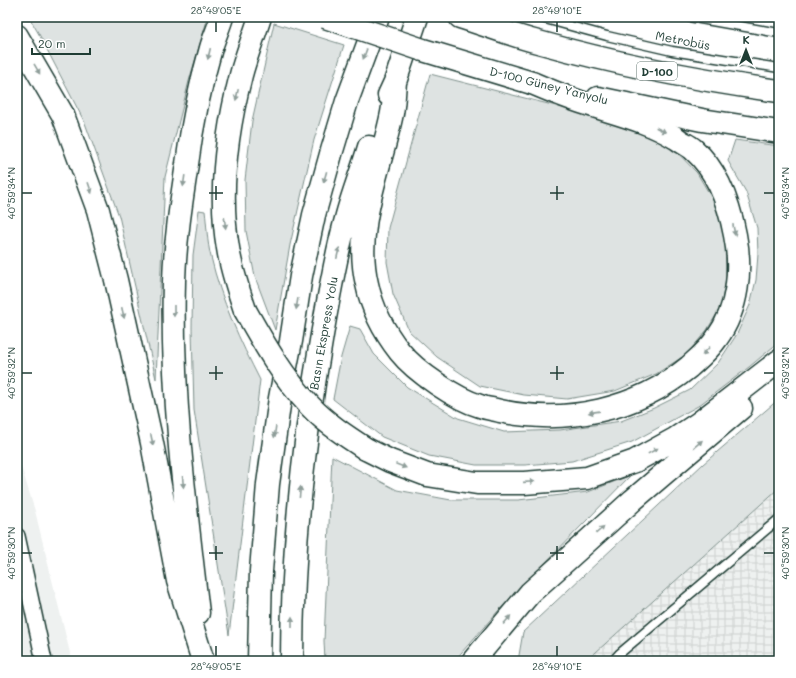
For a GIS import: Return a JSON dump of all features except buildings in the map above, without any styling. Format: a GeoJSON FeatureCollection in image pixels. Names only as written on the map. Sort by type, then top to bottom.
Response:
{"type":"FeatureCollection","features":[{"type":"Feature","properties":{"kind":"main road"},"geometry":{"type":"LineString","coordinates":[[203,661],[184,493],[178,422],[174,344],[174,280],[178,222],[191,133],[211,47],[222,17]]}},
{"type":"Feature","properties":{"kind":"main road"},"geometry":{"type":"LineString","coordinates":[[260,17],[241,75],[229,134],[224,181],[224,216],[228,248],[234,277],[245,310],[274,361],[311,407],[338,431],[366,450],[390,462],[427,475],[477,483],[587,478],[635,462],[675,439],[699,423],[779,361]]}},
{"type":"Feature","properties":{"kind":"main road","name":"D-100 Güney Yanyolu"},"geometry":{"type":"LineString","coordinates":[[325,17],[416,48],[532,83],[655,111],[748,128],[779,132]]}},
{"type":"Feature","properties":{"kind":"main road"},"geometry":{"type":"LineString","coordinates":[[259,661],[261,571],[268,484],[280,398],[301,276],[314,215],[331,154],[347,101],[378,17]]}},
{"type":"Feature","properties":{"kind":"main road","name":"Basın Ekspress Yolu"},"geometry":{"type":"LineString","coordinates":[[292,661],[293,587],[296,529],[314,384],[332,276],[346,219],[380,114],[395,82],[418,17]]}},
{"type":"Feature","properties":{"kind":"main road","name":"D-100"},"geometry":{"type":"LineString","coordinates":[[460,17],[537,42],[630,65],[721,83],[779,91]]}},
{"type":"Feature","properties":{"kind":"main road"},"geometry":{"type":"LineString","coordinates":[[17,36],[63,115],[98,210],[116,280],[152,443],[178,581],[203,661]]}},
{"type":"Feature","properties":{"kind":"main road"},"geometry":{"type":"LineString","coordinates":[[395,82],[392,112],[371,196],[364,229],[363,246],[366,283],[384,329],[401,354],[424,374],[448,392],[480,406],[532,416],[563,416],[603,411],[637,400],[663,386],[705,354],[718,338],[727,322],[734,303],[738,276],[737,244],[731,213],[721,188],[710,168],[692,148],[660,128],[573,100],[532,83]]}},
{"type":"Feature","properties":{"kind":"main road"},"geometry":{"type":"LineString","coordinates":[[473,661],[486,651],[530,593],[633,500],[779,375]]}},
{"type":"Feature","properties":{"kind":"street"},"geometry":{"type":"LineString","coordinates":[[17,536],[44,661]]}},
{"type":"Feature","properties":{"kind":"lane","name":"Metrobüs"},"geometry":{"type":"LineString","coordinates":[[538,17],[607,36],[672,51],[779,68]]}},
{"type":"Feature","properties":{"kind":"lane","name":"Metrobüs"},"geometry":{"type":"LineString","coordinates":[[689,17],[779,33]]}},
{"type":"Feature","properties":{"kind":"lane"},"geometry":{"type":"LineString","coordinates":[[613,661],[619,654],[779,519]]}},
{"type":"Feature","properties":{"kind":"shaded area"},"geometry":{"type":"Polygon","coordinates":[[[29,17],[208,17],[189,81],[165,177],[156,379],[119,216],[85,123],[29,17]]]}},
{"type":"Feature","properties":{"kind":"shaded area"},"geometry":{"type":"Polygon","coordinates":[[[274,23],[344,45],[314,140],[290,245],[275,330],[255,277],[246,231],[245,180],[252,121],[274,23]]]}},
{"type":"Feature","properties":{"kind":"shaded area"},"geometry":{"type":"Polygon","coordinates":[[[430,74],[623,123],[674,149],[697,173],[716,205],[725,237],[726,277],[721,307],[707,330],[687,354],[656,374],[615,391],[567,399],[524,395],[480,386],[437,357],[409,331],[393,294],[387,262],[388,228],[430,74]]]}},
{"type":"Feature","properties":{"kind":"shaded area"},"geometry":{"type":"Polygon","coordinates":[[[735,140],[779,146],[779,342],[698,406],[632,442],[572,461],[525,465],[476,465],[429,456],[382,437],[333,399],[341,357],[350,326],[360,329],[374,354],[407,387],[458,418],[504,432],[560,430],[621,421],[654,408],[690,390],[718,363],[737,334],[750,305],[756,280],[758,254],[757,228],[746,192],[728,161],[735,140]]]}},
{"type":"Feature","properties":{"kind":"shaded area"},"geometry":{"type":"Polygon","coordinates":[[[199,210],[205,211],[210,251],[220,289],[238,335],[260,380],[229,635],[194,410],[192,328],[193,255],[199,210]]]}},
{"type":"Feature","properties":{"kind":"shaded area"},"geometry":{"type":"Polygon","coordinates":[[[779,399],[779,488],[586,661],[518,661],[523,632],[703,464],[779,399]]]}},
{"type":"Feature","properties":{"kind":"shaded area"},"geometry":{"type":"Polygon","coordinates":[[[17,453],[35,511],[72,661],[17,661],[17,453]]]}},
{"type":"Feature","properties":{"kind":"shaded area"},"geometry":{"type":"Polygon","coordinates":[[[332,456],[397,490],[451,500],[518,500],[588,492],[631,475],[499,610],[454,661],[325,661],[324,641],[332,456]]]}},
{"type":"Feature","properties":{"kind":"shaded area"},"geometry":{"type":"Polygon","coordinates":[[[779,488],[779,661],[586,661],[779,488]]]}}]}
